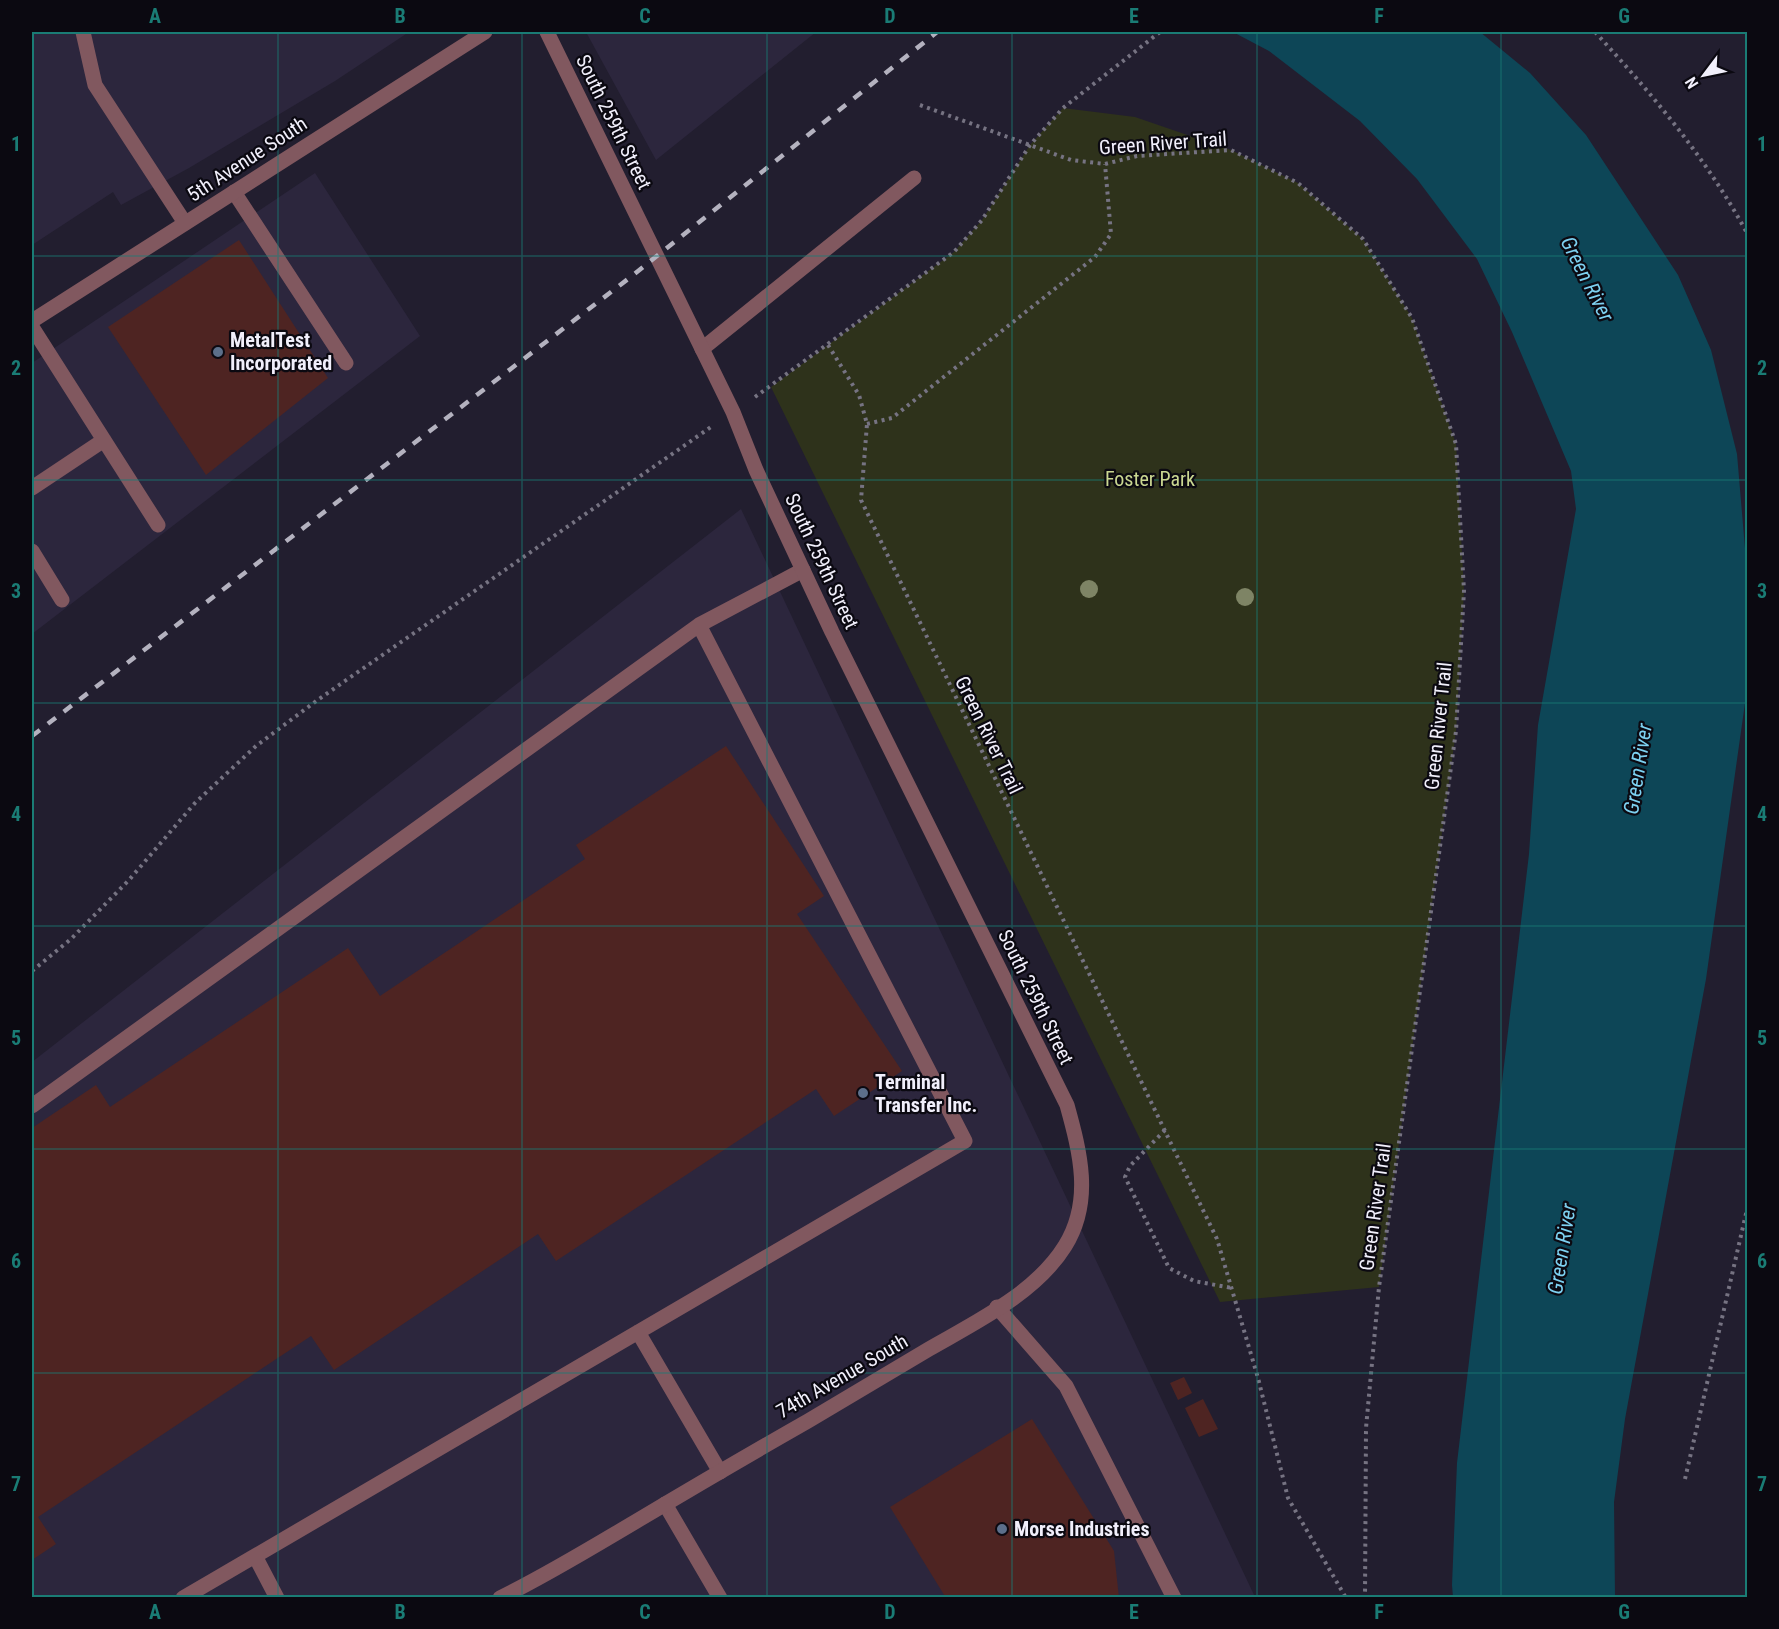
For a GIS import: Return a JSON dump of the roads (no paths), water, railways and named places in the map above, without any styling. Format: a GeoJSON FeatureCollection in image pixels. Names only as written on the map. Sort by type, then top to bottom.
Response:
{"type":"FeatureCollection","features":[{"type":"Feature","properties":{"kind":"street"},"geometry":{"type":"LineString","coordinates":[[83,32],[94,85],[185,223]]}},
{"type":"Feature","properties":{"kind":"street","name":"5th Avenue South"},"geometry":{"type":"LineString","coordinates":[[32,321],[485,32]]}},
{"type":"Feature","properties":{"kind":"street","name":"South 259th Street"},"geometry":{"type":"LineString","coordinates":[[547,32],[733,412],[756,470],[803,570],[1067,1105]]}},
{"type":"Feature","properties":{"kind":"street"},"geometry":{"type":"LineString","coordinates":[[702,348],[914,178]]}},
{"type":"Feature","properties":{"kind":"street"},"geometry":{"type":"LineString","coordinates":[[234,192],[346,363]]}},
{"type":"Feature","properties":{"kind":"street"},"geometry":{"type":"LineString","coordinates":[[32,327],[158,525]]}},
{"type":"Feature","properties":{"kind":"street"},"geometry":{"type":"LineString","coordinates":[[32,488],[104,440]]}},
{"type":"Feature","properties":{"kind":"street"},"geometry":{"type":"LineString","coordinates":[[32,551],[62,600]]}},
{"type":"Feature","properties":{"kind":"street"},"geometry":{"type":"LineString","coordinates":[[32,1106],[699,625],[803,570]]}},
{"type":"Feature","properties":{"kind":"street"},"geometry":{"type":"LineString","coordinates":[[183,1598],[964,1141],[699,625]]}},
{"type":"Feature","properties":{"kind":"street","name":"74th Avenue South"},"geometry":{"type":"LineString","coordinates":[[501,1598],[533,1582],[997,1307],[1036,1279],[1056,1259],[1066,1244],[1079,1214],[1082,1165],[1067,1105]]}},
{"type":"Feature","properties":{"kind":"street"},"geometry":{"type":"LineString","coordinates":[[997,1307],[1066,1386],[1174,1598]]}},
{"type":"Feature","properties":{"kind":"street"},"geometry":{"type":"LineString","coordinates":[[638,1332],[720,1472]]}},
{"type":"Feature","properties":{"kind":"street"},"geometry":{"type":"LineString","coordinates":[[665,1504],[720,1598]]}},
{"type":"Feature","properties":{"kind":"street"},"geometry":{"type":"LineString","coordinates":[[255,1556],[277,1598]]}},
{"type":"Feature","properties":{"kind":"water","name":"Green River"},"geometry":{"type":"Polygon","coordinates":[[[1233,32],[1480,32],[1530,73],[1586,135],[1678,275],[1711,350],[1737,454],[1746,560],[1747,689],[1706,979],[1625,1419],[1614,1502],[1615,1597],[1453,1597],[1452,1585],[1457,1463],[1529,854],[1538,725],[1576,509],[1571,471],[1512,332],[1477,259],[1417,179],[1360,121],[1269,51],[1233,32]]]}},
{"type":"Feature","properties":{"kind":"railway"},"geometry":{"type":"LineString","coordinates":[[32,736],[628,279],[937,32]]}},
{"type":"Feature","properties":{"kind":"place","name":"MetalTest Incorporated"},"geometry":{"type":"Point","coordinates":[218,352]}},
{"type":"Feature","properties":{"kind":"place","name":"Terminal Transfer Inc."},"geometry":{"type":"Point","coordinates":[863,1093]}},
{"type":"Feature","properties":{"kind":"place","name":"Morse Industries"},"geometry":{"type":"Point","coordinates":[1002,1529]}},
{"type":"Feature","properties":{"kind":"park label","name":"Foster Park"},"geometry":{"type":"Point","coordinates":[1150,479]}}]}
